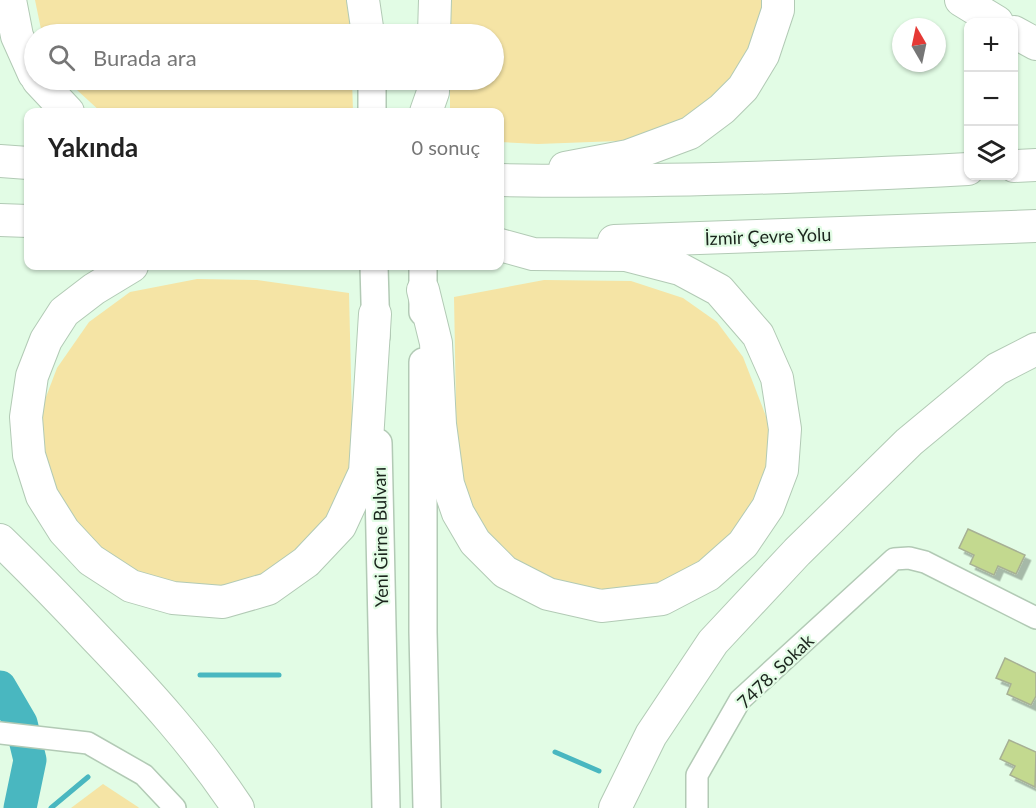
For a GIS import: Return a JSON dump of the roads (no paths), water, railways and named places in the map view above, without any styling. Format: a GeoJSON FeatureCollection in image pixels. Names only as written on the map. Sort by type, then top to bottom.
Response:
{"type":"FeatureCollection","features":[{"type":"Feature","properties":{"kind":"highway"},"geometry":{"type":"LineString","coordinates":[[10,0],[17,36],[24,52]]}},
{"type":"Feature","properties":{"kind":"highway"},"geometry":{"type":"LineString","coordinates":[[363,0],[368,24]]}},
{"type":"Feature","properties":{"kind":"highway"},"geometry":{"type":"LineString","coordinates":[[434,24],[435,0]]}},
{"type":"Feature","properties":{"kind":"highway"},"geometry":{"type":"LineString","coordinates":[[504,179],[628,156],[690,133],[722,109],[743,88],[763,55],[778,10],[778,0]]}},
{"type":"Feature","properties":{"kind":"highway"},"geometry":{"type":"LineString","coordinates":[[961,0],[990,18]]}},
{"type":"Feature","properties":{"kind":"highway"},"geometry":{"type":"LineString","coordinates":[[1018,34],[1036,44]]}},
{"type":"Feature","properties":{"kind":"highway"},"geometry":{"type":"LineString","coordinates":[[47,90],[64,108]]}},
{"type":"Feature","properties":{"kind":"highway"},"geometry":{"type":"LineString","coordinates":[[426,108],[433,90]]}},
{"type":"Feature","properties":{"kind":"highway"},"geometry":{"type":"LineString","coordinates":[[1018,166],[1036,165]]}},
{"type":"Feature","properties":{"kind":"highway"},"geometry":{"type":"LineString","coordinates":[[504,180],[600,182],[828,176],[964,169]]}},
{"type":"Feature","properties":{"kind":"highway","name":"İzmir Çevre Yolu"},"geometry":{"type":"LineString","coordinates":[[504,239],[638,241],[1036,226]]}},
{"type":"Feature","properties":{"kind":"highway"},"geometry":{"type":"LineString","coordinates":[[423,278],[436,343],[440,424],[448,484],[458,513],[475,542],[505,572],[548,594],[601,606],[663,599],[708,576],[743,544],[768,507],[782,470],[785,429],[777,378],[758,335],[719,290],[680,269],[626,255],[532,254],[504,246]]}},
{"type":"Feature","properties":{"kind":"highway"},"geometry":{"type":"LineString","coordinates":[[122,270],[64,312],[46,340],[32,376],[26,417],[29,455],[42,496],[64,531],[91,560],[131,586],[173,598],[223,602],[268,589],[306,562],[340,526],[365,472],[375,314]]}},
{"type":"Feature","properties":{"kind":"highway"},"geometry":{"type":"LineString","coordinates":[[615,808],[651,735],[713,642],[797,552],[909,442],[997,369],[1036,349]]}},
{"type":"Feature","properties":{"kind":"highway"},"geometry":{"type":"LineString","coordinates":[[0,540],[127,670],[173,721],[213,770],[237,808]]}},
{"type":"Feature","properties":{"kind":"main road"},"geometry":{"type":"LineString","coordinates":[[370,24],[371,0]]}},
{"type":"Feature","properties":{"kind":"main road"},"geometry":{"type":"LineString","coordinates":[[420,0],[421,24]]}},
{"type":"Feature","properties":{"kind":"main road"},"geometry":{"type":"LineString","coordinates":[[372,90],[372,108]]}},
{"type":"Feature","properties":{"kind":"main road"},"geometry":{"type":"LineString","coordinates":[[422,90],[424,108]]}},
{"type":"Feature","properties":{"kind":"main road","name":"Yeni Girne Bulvarı"},"geometry":{"type":"LineString","coordinates":[[374,270],[386,808]]}},
{"type":"Feature","properties":{"kind":"main road"},"geometry":{"type":"LineString","coordinates":[[423,278],[423,632],[427,808]]}},
{"type":"Feature","properties":{"kind":"street","name":"7478. Sokak"},"geometry":{"type":"LineString","coordinates":[[697,808],[697,775],[740,700],[894,559],[909,558],[925,561],[1036,618]]}},
{"type":"Feature","properties":{"kind":"street"},"geometry":{"type":"LineString","coordinates":[[3,734],[88,743],[144,775],[175,808]]}},
{"type":"Feature","properties":{"kind":"waterway"},"geometry":{"type":"LineString","coordinates":[[200,675],[279,675]]}},
{"type":"Feature","properties":{"kind":"waterway"},"geometry":{"type":"LineString","coordinates":[[0,687],[21,723],[30,760],[20,808]]}},
{"type":"Feature","properties":{"kind":"waterway"},"geometry":{"type":"LineString","coordinates":[[555,752],[599,771]]}},
{"type":"Feature","properties":{"kind":"waterway"},"geometry":{"type":"LineString","coordinates":[[51,808],[88,777]]}}]}
